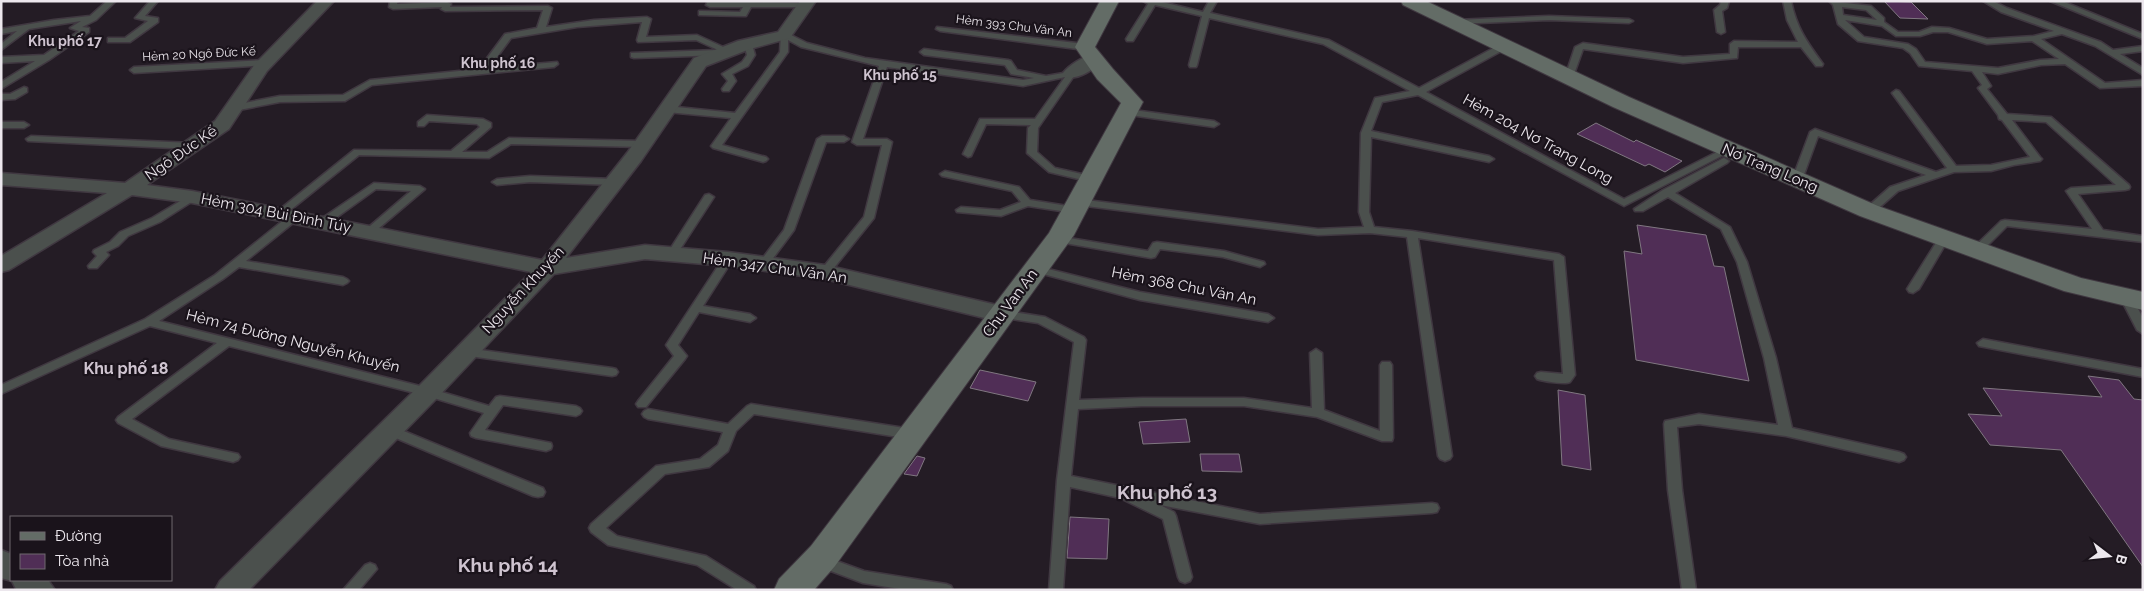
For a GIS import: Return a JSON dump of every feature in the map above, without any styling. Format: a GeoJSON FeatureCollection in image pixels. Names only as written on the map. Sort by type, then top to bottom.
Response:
{"type":"FeatureCollection","features":[{"type":"Feature","properties":{"kind":"street","name":"Ngô Đức Kế"},"geometry":{"type":"LineString","coordinates":[[1,265],[129,189],[222,125],[266,63],[326,1]]}},
{"type":"Feature","properties":{"kind":"street"},"geometry":{"type":"LineString","coordinates":[[1110,1],[1084,60],[1105,74],[1132,102],[1126,112]]}},
{"type":"Feature","properties":{"kind":"street","name":"Nơ Trang Long"},"geometry":{"type":"LineString","coordinates":[[1410,1],[1732,152],[1869,211],[2074,286],[2134,300]]}},
{"type":"Feature","properties":{"kind":"street"},"geometry":{"type":"LineString","coordinates":[[784,35],[807,3]]}},
{"type":"Feature","properties":{"kind":"street","name":"Nguyễn Khuyến"},"geometry":{"type":"LineString","coordinates":[[230,590],[428,392],[547,268],[615,182],[700,62],[738,48],[784,35]]}},
{"type":"Feature","properties":{"kind":"street","name":"Chu Van An"},"geometry":{"type":"LineString","coordinates":[[792,590],[819,561],[1058,239],[1126,112]]}},
{"type":"Feature","properties":{"kind":"street","name":"Hẻm 304 Bùi Đình Túy"},"geometry":{"type":"LineString","coordinates":[[1,179],[129,189],[192,197],[547,268]]}},
{"type":"Feature","properties":{"kind":"street","name":"Hẻm 347 Chu Văn An"},"geometry":{"type":"LineString","coordinates":[[547,268],[645,252],[728,258],[825,272],[1001,314]]}},
{"type":"Feature","properties":{"kind":"street"},"geometry":{"type":"LineString","coordinates":[[27,581],[40,590]]}},
{"type":"Feature","properties":{"kind":"lane"},"geometry":{"type":"LineString","coordinates":[[1,86],[86,30],[74,28],[93,18],[112,1]]}},
{"type":"Feature","properties":{"kind":"lane"},"geometry":{"type":"LineString","coordinates":[[111,40],[127,40],[155,20],[140,18],[154,1]]}},
{"type":"Feature","properties":{"kind":"lane"},"geometry":{"type":"LineString","coordinates":[[394,1],[393,7],[446,4],[445,9],[548,8],[541,30]]}},
{"type":"Feature","properties":{"kind":"lane"},"geometry":{"type":"LineString","coordinates":[[712,1],[710,5],[807,3]]}},
{"type":"Feature","properties":{"kind":"lane"},"geometry":{"type":"LineString","coordinates":[[1193,65],[1206,14],[1213,1]]}},
{"type":"Feature","properties":{"kind":"lane"},"geometry":{"type":"LineString","coordinates":[[1721,32],[1718,10],[1724,6],[1725,1]]}},
{"type":"Feature","properties":{"kind":"lane"},"geometry":{"type":"LineString","coordinates":[[1787,1],[1790,22],[1802,45],[1819,64]]}},
{"type":"Feature","properties":{"kind":"lane"},"geometry":{"type":"LineString","coordinates":[[1987,1],[2004,10],[2098,44],[2143,72]]}},
{"type":"Feature","properties":{"kind":"lane"},"geometry":{"type":"LineString","coordinates":[[2054,1],[2143,36]]}},
{"type":"Feature","properties":{"kind":"lane"},"geometry":{"type":"LineString","coordinates":[[1130,39],[1150,2],[1326,42],[1419,92]]}},
{"type":"Feature","properties":{"kind":"lane"},"geometry":{"type":"LineString","coordinates":[[1881,20],[1868,8],[1835,2],[1841,22],[1861,39],[1905,46]]}},
{"type":"Feature","properties":{"kind":"lane"},"geometry":{"type":"LineString","coordinates":[[702,13],[744,14],[748,5]]}},
{"type":"Feature","properties":{"kind":"lane"},"geometry":{"type":"LineString","coordinates":[[1840,17],[1884,24],[1896,34],[1905,46],[1913,51],[1922,64],[1998,71],[2040,63],[2066,61]]}},
{"type":"Feature","properties":{"kind":"lane"},"geometry":{"type":"LineString","coordinates":[[1,32],[54,22],[93,18]]}},
{"type":"Feature","properties":{"kind":"lane"},"geometry":{"type":"LineString","coordinates":[[1453,22],[1549,18],[1629,21]]}},
{"type":"Feature","properties":{"kind":"lane"},"geometry":{"type":"LineString","coordinates":[[482,70],[508,36],[568,24],[647,19],[641,40],[697,38],[738,48],[750,55],[745,64],[726,74],[731,77],[732,81],[726,89]]}},
{"type":"Feature","properties":{"kind":"lane"},"geometry":{"type":"LineString","coordinates":[[1,48],[26,28]]}},
{"type":"Feature","properties":{"kind":"lane","name":"Hẻm 393 Chu Văn An"},"geometry":{"type":"LineString","coordinates":[[940,29],[1084,60]]}},
{"type":"Feature","properties":{"kind":"lane"},"geometry":{"type":"LineString","coordinates":[[1896,34],[1920,34],[1932,29],[1949,30],[1987,42],[2034,38],[2063,31]]}},
{"type":"Feature","properties":{"kind":"lane"},"geometry":{"type":"LineString","coordinates":[[763,159],[716,146],[784,52],[784,35],[804,45],[837,55],[884,64],[1023,84],[1048,78],[1084,60]]}},
{"type":"Feature","properties":{"kind":"lane"},"geometry":{"type":"LineString","coordinates":[[2034,38],[2103,86],[2143,83]]}},
{"type":"Feature","properties":{"kind":"lane"},"geometry":{"type":"LineString","coordinates":[[1569,77],[1579,47],[1583,46],[1683,60],[1734,56],[1734,44],[1802,45]]}},
{"type":"Feature","properties":{"kind":"lane","name":"Hẻm 204 Nơ Trang Long"},"geometry":{"type":"LineString","coordinates":[[1419,92],[1504,46]]}},
{"type":"Feature","properties":{"kind":"lane"},"geometry":{"type":"LineString","coordinates":[[634,55],[738,48]]}},
{"type":"Feature","properties":{"kind":"lane"},"geometry":{"type":"LineString","coordinates":[[2112,53],[2143,48]]}},
{"type":"Feature","properties":{"kind":"lane"},"geometry":{"type":"LineString","coordinates":[[924,52],[1008,63],[1014,72],[1048,78]]}},
{"type":"Feature","properties":{"kind":"lane"},"geometry":{"type":"LineString","coordinates":[[3,62],[46,58]]}},
{"type":"Feature","properties":{"kind":"lane"},"geometry":{"type":"LineString","coordinates":[[1081,197],[1032,153],[1034,128],[1084,60]]}},
{"type":"Feature","properties":{"kind":"lane","name":"Hẻm 20 Ngô Đức Kế"},"geometry":{"type":"LineString","coordinates":[[134,70],[266,63]]}},
{"type":"Feature","properties":{"kind":"lane"},"geometry":{"type":"LineString","coordinates":[[234,108],[280,99],[344,98],[370,83],[554,64]]}},
{"type":"Feature","properties":{"kind":"lane"},"geometry":{"type":"LineString","coordinates":[[825,272],[869,218],[888,142],[857,142],[884,64]]}},
{"type":"Feature","properties":{"kind":"lane"},"geometry":{"type":"LineString","coordinates":[[1869,211],[1894,189],[1953,169],[1991,168],[2037,159],[2002,117],[1982,88],[1987,86],[1975,69]]}},
{"type":"Feature","properties":{"kind":"lane"},"geometry":{"type":"LineString","coordinates":[[1,97],[12,97],[24,90]]}},
{"type":"Feature","properties":{"kind":"lane"},"geometry":{"type":"LineString","coordinates":[[1370,230],[1364,212],[1366,133],[1378,100],[1419,92]]}},
{"type":"Feature","properties":{"kind":"lane","name":"Hẻm 204 Nơ Trang Long"},"geometry":{"type":"LineString","coordinates":[[1419,92],[1624,204],[1732,152]]}},
{"type":"Feature","properties":{"kind":"lane"},"geometry":{"type":"LineString","coordinates":[[1896,93],[1953,169]]}},
{"type":"Feature","properties":{"kind":"lane"},"geometry":{"type":"LineString","coordinates":[[667,109],[738,116]]}},
{"type":"Feature","properties":{"kind":"lane"},"geometry":{"type":"LineString","coordinates":[[1126,112],[1214,124]]}},
{"type":"Feature","properties":{"kind":"lane"},"geometry":{"type":"LineString","coordinates":[[2002,117],[2048,119],[2125,187],[2071,191],[2100,233]]}},
{"type":"Feature","properties":{"kind":"lane"},"geometry":{"type":"LineString","coordinates":[[421,124],[427,118],[483,122],[481,124],[488,125],[452,155]]}},
{"type":"Feature","properties":{"kind":"lane"},"geometry":{"type":"LineString","coordinates":[[968,154],[983,121],[1038,122]]}},
{"type":"Feature","properties":{"kind":"lane"},"geometry":{"type":"LineString","coordinates":[[1,125],[24,125]]}},
{"type":"Feature","properties":{"kind":"lane"},"geometry":{"type":"LineString","coordinates":[[1797,180],[1815,132],[1936,175]]}},
{"type":"Feature","properties":{"kind":"lane"},"geometry":{"type":"LineString","coordinates":[[1366,133],[1489,159]]}},
{"type":"Feature","properties":{"kind":"lane"},"geometry":{"type":"LineString","coordinates":[[31,139],[194,146]]}},
{"type":"Feature","properties":{"kind":"lane"},"geometry":{"type":"LineString","coordinates":[[764,264],[789,230],[822,139],[844,139]]}},
{"type":"Feature","properties":{"kind":"lane"},"geometry":{"type":"LineString","coordinates":[[1,390],[150,322],[219,277],[237,263],[357,152],[489,155],[509,141],[643,144]]}},
{"type":"Feature","properties":{"kind":"lane"},"geometry":{"type":"LineString","coordinates":[[1639,209],[1732,152]]}},
{"type":"Feature","properties":{"kind":"lane"},"geometry":{"type":"LineString","coordinates":[[945,174],[1015,189],[1027,203]]}},
{"type":"Feature","properties":{"kind":"lane"},"geometry":{"type":"LineString","coordinates":[[497,182],[530,179],[615,182]]}},
{"type":"Feature","properties":{"kind":"lane"},"geometry":{"type":"LineString","coordinates":[[322,223],[374,186],[420,189],[368,232]]}},
{"type":"Feature","properties":{"kind":"lane"},"geometry":{"type":"LineString","coordinates":[[1667,192],[1725,227],[1742,262],[1770,358],[1786,431]]}},
{"type":"Feature","properties":{"kind":"lane"},"geometry":{"type":"LineString","coordinates":[[93,266],[104,255],[98,252],[114,244],[124,234],[156,220],[192,197]]}},
{"type":"Feature","properties":{"kind":"lane"},"geometry":{"type":"LineString","coordinates":[[672,254],[709,197]]}},
{"type":"Feature","properties":{"kind":"lane"},"geometry":{"type":"LineString","coordinates":[[961,210],[1001,213],[1027,203],[1081,197],[1318,232],[1370,230],[1412,234],[1560,256],[1569,375],[1566,379],[1541,376]]}},
{"type":"Feature","properties":{"kind":"lane"},"geometry":{"type":"LineString","coordinates":[[1977,250],[2005,222],[2143,239]]}},
{"type":"Feature","properties":{"kind":"lane"},"geometry":{"type":"LineString","coordinates":[[1412,234],[1445,456]]}},
{"type":"Feature","properties":{"kind":"lane"},"geometry":{"type":"LineString","coordinates":[[1913,289],[1944,238]]}},
{"type":"Feature","properties":{"kind":"lane"},"geometry":{"type":"LineString","coordinates":[[1058,239],[1151,255],[1157,246],[1176,248],[1224,254],[1260,264]]}},
{"type":"Feature","properties":{"kind":"lane"},"geometry":{"type":"LineString","coordinates":[[728,258],[672,345],[681,356],[645,409],[731,429]]}},
{"type":"Feature","properties":{"kind":"lane"},"geometry":{"type":"LineString","coordinates":[[237,263],[343,281]]}},
{"type":"Feature","properties":{"kind":"lane","name":"Hẻm 368 Chu Văn An"},"geometry":{"type":"LineString","coordinates":[[1036,269],[1140,296],[1268,318]]}},
{"type":"Feature","properties":{"kind":"lane"},"geometry":{"type":"LineString","coordinates":[[2134,300],[2143,330]]}},
{"type":"Feature","properties":{"kind":"lane"},"geometry":{"type":"LineString","coordinates":[[696,308],[750,318]]}},
{"type":"Feature","properties":{"kind":"lane"},"geometry":{"type":"LineString","coordinates":[[1001,314],[1041,320],[1080,340],[1064,480],[1056,590]]}},
{"type":"Feature","properties":{"kind":"lane","name":"Hẻm 74 Đường Nguyễn Khuyến"},"geometry":{"type":"LineString","coordinates":[[150,322],[428,392],[492,411]]}},
{"type":"Feature","properties":{"kind":"lane"},"geometry":{"type":"LineString","coordinates":[[226,342],[122,420],[166,443],[233,457]]}},
{"type":"Feature","properties":{"kind":"lane"},"geometry":{"type":"LineString","coordinates":[[1983,343],[2143,373]]}},
{"type":"Feature","properties":{"kind":"lane"},"geometry":{"type":"LineString","coordinates":[[466,352],[612,372]]}},
{"type":"Feature","properties":{"kind":"lane"},"geometry":{"type":"LineString","coordinates":[[1316,353],[1318,413]]}},
{"type":"Feature","properties":{"kind":"lane"},"geometry":{"type":"LineString","coordinates":[[1073,405],[1142,402],[1244,402],[1318,413],[1387,438],[1386,365]]}},
{"type":"Feature","properties":{"kind":"lane"},"geometry":{"type":"LineString","coordinates":[[546,446],[476,433],[500,400],[576,411]]}},
{"type":"Feature","properties":{"kind":"lane"},"geometry":{"type":"LineString","coordinates":[[749,590],[701,560],[612,541],[596,528],[661,470],[704,463],[724,448],[731,429],[751,409],[913,435]]}},
{"type":"Feature","properties":{"kind":"lane"},"geometry":{"type":"LineString","coordinates":[[1689,590],[1675,490],[1670,424],[1699,419],[1786,431],[1899,457]]}},
{"type":"Feature","properties":{"kind":"lane"},"geometry":{"type":"LineString","coordinates":[[388,430],[538,492]]}},
{"type":"Feature","properties":{"kind":"lane"},"geometry":{"type":"LineString","coordinates":[[1064,480],[1260,519],[1432,508]]}},
{"type":"Feature","properties":{"kind":"lane"},"geometry":{"type":"LineString","coordinates":[[1124,493],[1169,516],[1184,577]]}},
{"type":"Feature","properties":{"kind":"lane"},"geometry":{"type":"LineString","coordinates":[[819,561],[863,577],[946,590]]}},
{"type":"Feature","properties":{"kind":"lane"},"geometry":{"type":"LineString","coordinates":[[350,590],[370,569]]}},
{"type":"Feature","properties":{"kind":"building"},"geometry":{"type":"Polygon","coordinates":[[[1884,1],[1911,2],[1928,19],[1900,18],[1884,1]]]}},
{"type":"Feature","properties":{"kind":"building"},"geometry":{"type":"Polygon","coordinates":[[[1596,123],[1634,142],[1636,140],[1682,161],[1665,172],[1649,164],[1645,166],[1577,134],[1596,123]]]}},
{"type":"Feature","properties":{"kind":"building"},"geometry":{"type":"Polygon","coordinates":[[[1637,225],[1706,235],[1714,266],[1724,267],[1749,381],[1636,360],[1624,251],[1642,254],[1637,225]]]}},
{"type":"Feature","properties":{"kind":"building"},"geometry":{"type":"Polygon","coordinates":[[[980,370],[1036,382],[1028,401],[970,388],[980,370]]]}},
{"type":"Feature","properties":{"kind":"building"},"geometry":{"type":"Polygon","coordinates":[[[2088,376],[2119,380],[2134,399],[2143,400],[2143,567],[2061,450],[1990,445],[1968,414],[2002,416],[1983,388],[2102,397],[2088,376]]]}},
{"type":"Feature","properties":{"kind":"building"},"geometry":{"type":"Polygon","coordinates":[[[1558,390],[1585,395],[1591,470],[1562,465],[1558,390]]]}},
{"type":"Feature","properties":{"kind":"building"},"geometry":{"type":"Polygon","coordinates":[[[1186,419],[1190,442],[1143,444],[1139,422],[1186,419]]]}},
{"type":"Feature","properties":{"kind":"building"},"geometry":{"type":"Polygon","coordinates":[[[1200,454],[1239,454],[1242,472],[1202,471],[1200,454]]]}},
{"type":"Feature","properties":{"kind":"building"},"geometry":{"type":"Polygon","coordinates":[[[917,456],[925,458],[917,476],[904,474],[917,456]]]}},
{"type":"Feature","properties":{"kind":"building"},"geometry":{"type":"Polygon","coordinates":[[[1070,517],[1109,519],[1107,559],[1067,558],[1070,517]]]}},
{"type":"Feature","properties":{"kind":"district","name":"Khu phố 17"},"geometry":{"type":"Point","coordinates":[65,41]}},
{"type":"Feature","properties":{"kind":"district","name":"Khu phố 16"},"geometry":{"type":"Point","coordinates":[498,63]}},
{"type":"Feature","properties":{"kind":"district","name":"Khu phố 15"},"geometry":{"type":"Point","coordinates":[900,75]}},
{"type":"Feature","properties":{"kind":"district","name":"Khu phố 18"},"geometry":{"type":"Point","coordinates":[126,368]}},
{"type":"Feature","properties":{"kind":"district","name":"Khu phố 13"},"geometry":{"type":"Point","coordinates":[1167,492]}},
{"type":"Feature","properties":{"kind":"district","name":"Khu phố 14"},"geometry":{"type":"Point","coordinates":[508,565]}}]}
